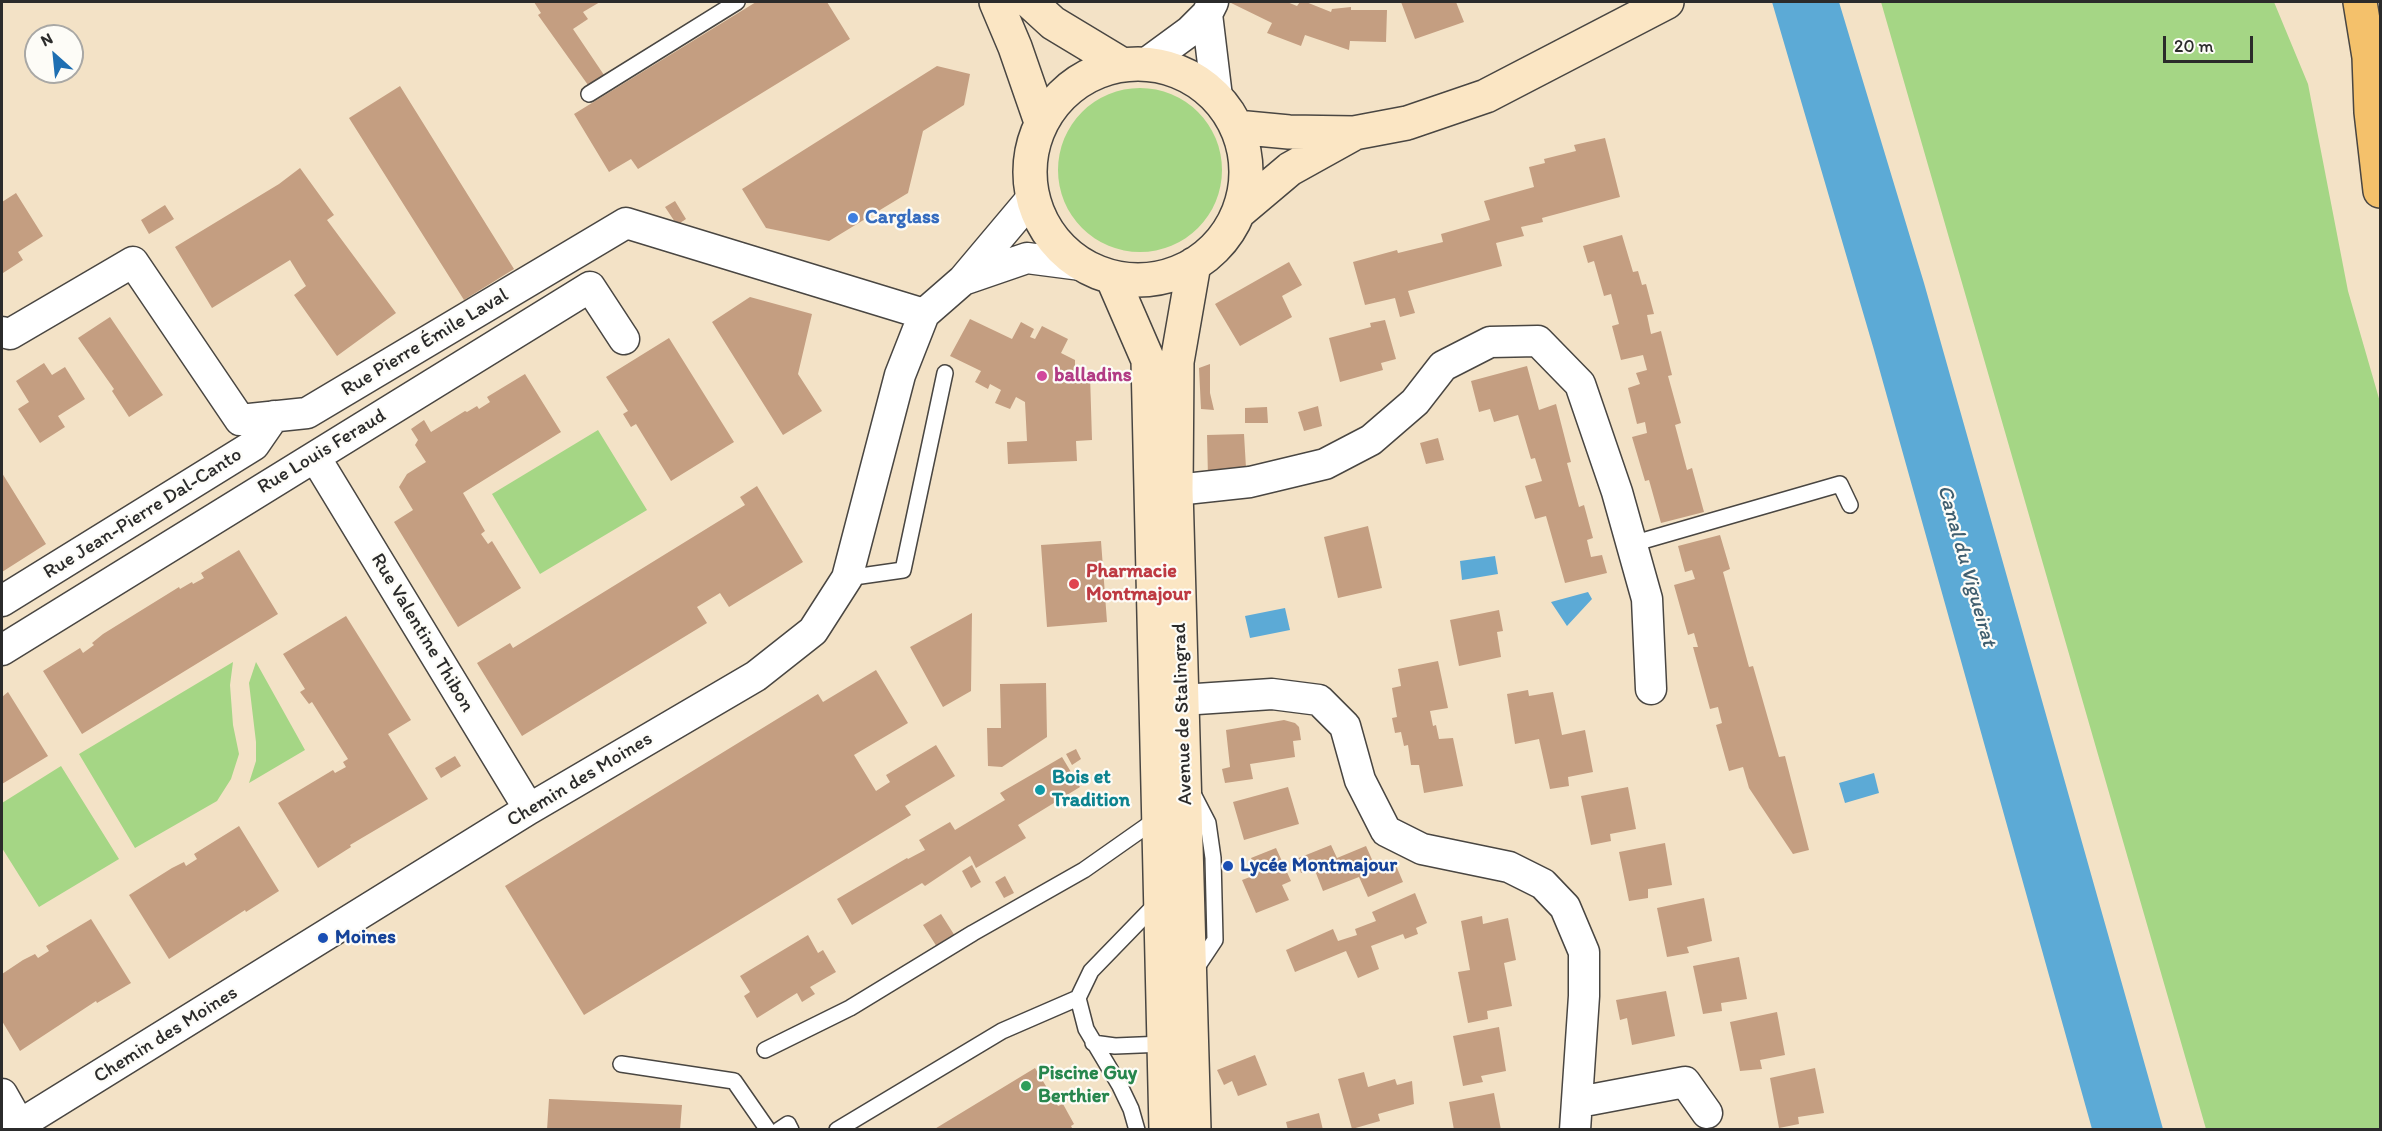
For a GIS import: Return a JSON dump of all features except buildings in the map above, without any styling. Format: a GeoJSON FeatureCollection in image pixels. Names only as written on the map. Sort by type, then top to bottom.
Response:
{"type":"FeatureCollection","features":[{"type":"Feature","properties":{"kind":"main road"},"geometry":{"type":"LineString","coordinates":[[996,2],[1015,47],[1041,122]]}},
{"type":"Feature","properties":{"kind":"main road"},"geometry":{"type":"LineString","coordinates":[[1030,2],[1053,23],[1133,64],[1172,69],[1197,80],[1217,98],[1236,126],[1245,154],[1246,184],[1239,212]]}},
{"type":"Feature","properties":{"kind":"main road"},"geometry":{"type":"LineString","coordinates":[[1236,126],[1289,132],[1354,133],[1407,123],[1486,96],[1667,2]]}},
{"type":"Feature","properties":{"kind":"main road"},"geometry":{"type":"LineString","coordinates":[[2360,2],[2369,57],[2371,112],[2380,191]]}},
{"type":"Feature","properties":{"kind":"main road"},"geometry":{"type":"LineString","coordinates":[[2369,57],[2379,2]]}},
{"type":"Feature","properties":{"kind":"main road"},"geometry":{"type":"LineString","coordinates":[[1133,64],[1089,75],[1061,94],[1041,122],[1032,146],[1029,172],[1032,198],[1042,224],[1059,247],[1082,265],[1112,277],[1140,280],[1168,276],[1194,264],[1220,242],[1239,212],[1290,169],[1354,133]]}},
{"type":"Feature","properties":{"kind":"main road","name":"Avenue de Stalingrad"},"geometry":{"type":"LineString","coordinates":[[1194,264],[1177,362],[1164,505],[1167,611],[1182,700],[1194,1130]]}},
{"type":"Feature","properties":{"kind":"main road"},"geometry":{"type":"LineString","coordinates":[[1112,277],[1148,360],[1151,470],[1164,505]]}},
{"type":"Feature","properties":{"kind":"main road","name":"Avenue de Stalingrad"},"geometry":{"type":"LineString","coordinates":[[1166,1130],[1154,657],[1167,611]]}},
{"type":"Feature","properties":{"kind":"main road"},"geometry":{"type":"LineString","coordinates":[[1154,657],[1170,668],[1171,689],[1182,700],[1171,714],[1172,730],[1156,743]]}},
{"type":"Feature","properties":{"kind":"main road"},"geometry":{"type":"LineString","coordinates":[[1164,1044],[1178,1030],[1177,983],[1190,970]]}},
{"type":"Feature","properties":{"kind":"street"},"geometry":{"type":"LineString","coordinates":[[1133,64],[1190,31],[1210,8]]}},
{"type":"Feature","properties":{"kind":"street"},"geometry":{"type":"LineString","coordinates":[[1210,8],[1217,98]]}},
{"type":"Feature","properties":{"kind":"street","name":"Chemin des Moines"},"geometry":{"type":"LineString","coordinates":[[15,1127],[529,809],[756,676],[813,631],[847,578],[900,375],[924,314],[963,280],[1032,198]]}},
{"type":"Feature","properties":{"kind":"street","name":"Rue Pierre Émile Laval"},"geometry":{"type":"LineString","coordinates":[[2,332],[10,334],[133,262],[240,420],[307,413],[626,223],[924,314]]}},
{"type":"Feature","properties":{"kind":"street","name":"Chemin des Moines"},"geometry":{"type":"LineString","coordinates":[[963,280],[1027,258],[1082,265]]}},
{"type":"Feature","properties":{"kind":"street","name":"Rue Louis Feraud"},"geometry":{"type":"LineString","coordinates":[[2,650],[590,287],[624,339]]}},
{"type":"Feature","properties":{"kind":"street"},"geometry":{"type":"LineString","coordinates":[[1164,505],[1325,464],[1371,440],[1415,402],[1443,366],[1490,342],[1538,341],[1580,384],[1617,492],[1647,599],[1651,689]]}},
{"type":"Feature","properties":{"kind":"street","name":"Rue Jean-Pierre Dal-Canto"},"geometry":{"type":"LineString","coordinates":[[2,601],[254,445],[274,416]]}},
{"type":"Feature","properties":{"kind":"street","name":"Rue Valentine Thibon"},"geometry":{"type":"LineString","coordinates":[[315,457],[529,809]]}},
{"type":"Feature","properties":{"kind":"street"},"geometry":{"type":"LineString","coordinates":[[1182,700],[1272,694],[1319,700],[1345,726],[1360,780],[1386,831],[1422,849],[1509,867],[1543,884],[1565,907],[1584,952],[1584,996],[1577,1116],[1685,1082],[1707,1113]]}},
{"type":"Feature","properties":{"kind":"street"},"geometry":{"type":"LineString","coordinates":[[2,1094],[15,1127]]}},
{"type":"Feature","properties":{"kind":"lane"},"geometry":{"type":"LineString","coordinates":[[589,94],[737,2]]}},
{"type":"Feature","properties":{"kind":"lane"},"geometry":{"type":"LineString","coordinates":[[847,578],[903,570],[945,373]]}},
{"type":"Feature","properties":{"kind":"lane"},"geometry":{"type":"LineString","coordinates":[[1632,544],[1840,484],[1850,505]]}},
{"type":"Feature","properties":{"kind":"lane"},"geometry":{"type":"LineString","coordinates":[[765,1050],[850,1008],[973,933],[1084,870],[1158,818]]}},
{"type":"Feature","properties":{"kind":"lane"},"geometry":{"type":"LineString","coordinates":[[1137,1130],[1131,1109],[1120,1086],[1086,1029],[1078,998],[1091,971],[1160,900]]}},
{"type":"Feature","properties":{"kind":"lane"},"geometry":{"type":"LineString","coordinates":[[837,1130],[1002,1031],[1078,998]]}},
{"type":"Feature","properties":{"kind":"lane"},"geometry":{"type":"LineString","coordinates":[[1093,1043],[1115,1046],[1164,1044]]}},
{"type":"Feature","properties":{"kind":"lane"},"geometry":{"type":"LineString","coordinates":[[621,1064],[734,1081],[768,1130]]}},
{"type":"Feature","properties":{"kind":"lane"},"geometry":{"type":"LineString","coordinates":[[779,1130],[788,1124],[791,1130]]}},
{"type":"Feature","properties":{"kind":"green space"},"geometry":{"type":"Polygon","coordinates":[[[1881,2],[2274,2],[2308,84],[2348,291],[2380,402],[2380,1129],[2206,1129],[1881,2]]]}},
{"type":"Feature","properties":{"kind":"green space"},"geometry":{"type":"Polygon","coordinates":[[[1140,88],[1171,95],[1198,112],[1215,139],[1222,170],[1215,201],[1198,228],[1171,245],[1140,252],[1109,245],[1082,228],[1065,201],[1058,170],[1065,139],[1082,112],[1109,95],[1140,88]]]}},
{"type":"Feature","properties":{"kind":"green space"},"geometry":{"type":"Polygon","coordinates":[[[598,430],[647,510],[540,574],[492,494],[598,430]]]}},
{"type":"Feature","properties":{"kind":"green space"},"geometry":{"type":"Polygon","coordinates":[[[233,662],[230,685],[233,725],[239,754],[231,779],[217,801],[135,848],[79,754],[233,662]]]}},
{"type":"Feature","properties":{"kind":"green space"},"geometry":{"type":"Polygon","coordinates":[[[256,662],[305,750],[249,783],[256,761],[256,742],[249,683],[256,662]]]}},
{"type":"Feature","properties":{"kind":"green space"},"geometry":{"type":"Polygon","coordinates":[[[61,766],[119,859],[39,907],[2,848],[2,803],[61,766]]]}},
{"type":"Feature","properties":{"kind":"water","name":"Canal du Vigueirat"},"geometry":{"type":"Polygon","coordinates":[[[1772,2],[1839,2],[1924,283],[2163,1129],[2092,1129],[1874,350],[1772,2]]]}},
{"type":"Feature","properties":{"kind":"water"},"geometry":{"type":"Polygon","coordinates":[[[1495,556],[1498,574],[1462,580],[1460,561],[1495,556]]]}},
{"type":"Feature","properties":{"kind":"water"},"geometry":{"type":"Polygon","coordinates":[[[1588,592],[1592,599],[1567,626],[1551,602],[1588,592]]]}},
{"type":"Feature","properties":{"kind":"water"},"geometry":{"type":"Polygon","coordinates":[[[1285,608],[1290,630],[1250,638],[1245,616],[1285,608]]]}},
{"type":"Feature","properties":{"kind":"water"},"geometry":{"type":"Polygon","coordinates":[[[1874,773],[1879,793],[1845,803],[1839,783],[1874,773]]]}},
{"type":"Feature","properties":{"kind":"place","name":"Carglass"},"geometry":{"type":"Point","coordinates":[853,218]}},
{"type":"Feature","properties":{"kind":"place","name":"balladins"},"geometry":{"type":"Point","coordinates":[1042,376]}},
{"type":"Feature","properties":{"kind":"place","name":"Pharmacie Montmajour"},"geometry":{"type":"Point","coordinates":[1074,584]}},
{"type":"Feature","properties":{"kind":"place","name":"Bois et Tradition"},"geometry":{"type":"Point","coordinates":[1040,790]}},
{"type":"Feature","properties":{"kind":"place","name":"Lycée Montmajour"},"geometry":{"type":"Point","coordinates":[1228,866]}},
{"type":"Feature","properties":{"kind":"place","name":"Moines"},"geometry":{"type":"Point","coordinates":[323,938]}},
{"type":"Feature","properties":{"kind":"place","name":"Piscine Guy Berthier"},"geometry":{"type":"Point","coordinates":[1026,1086]}}]}
